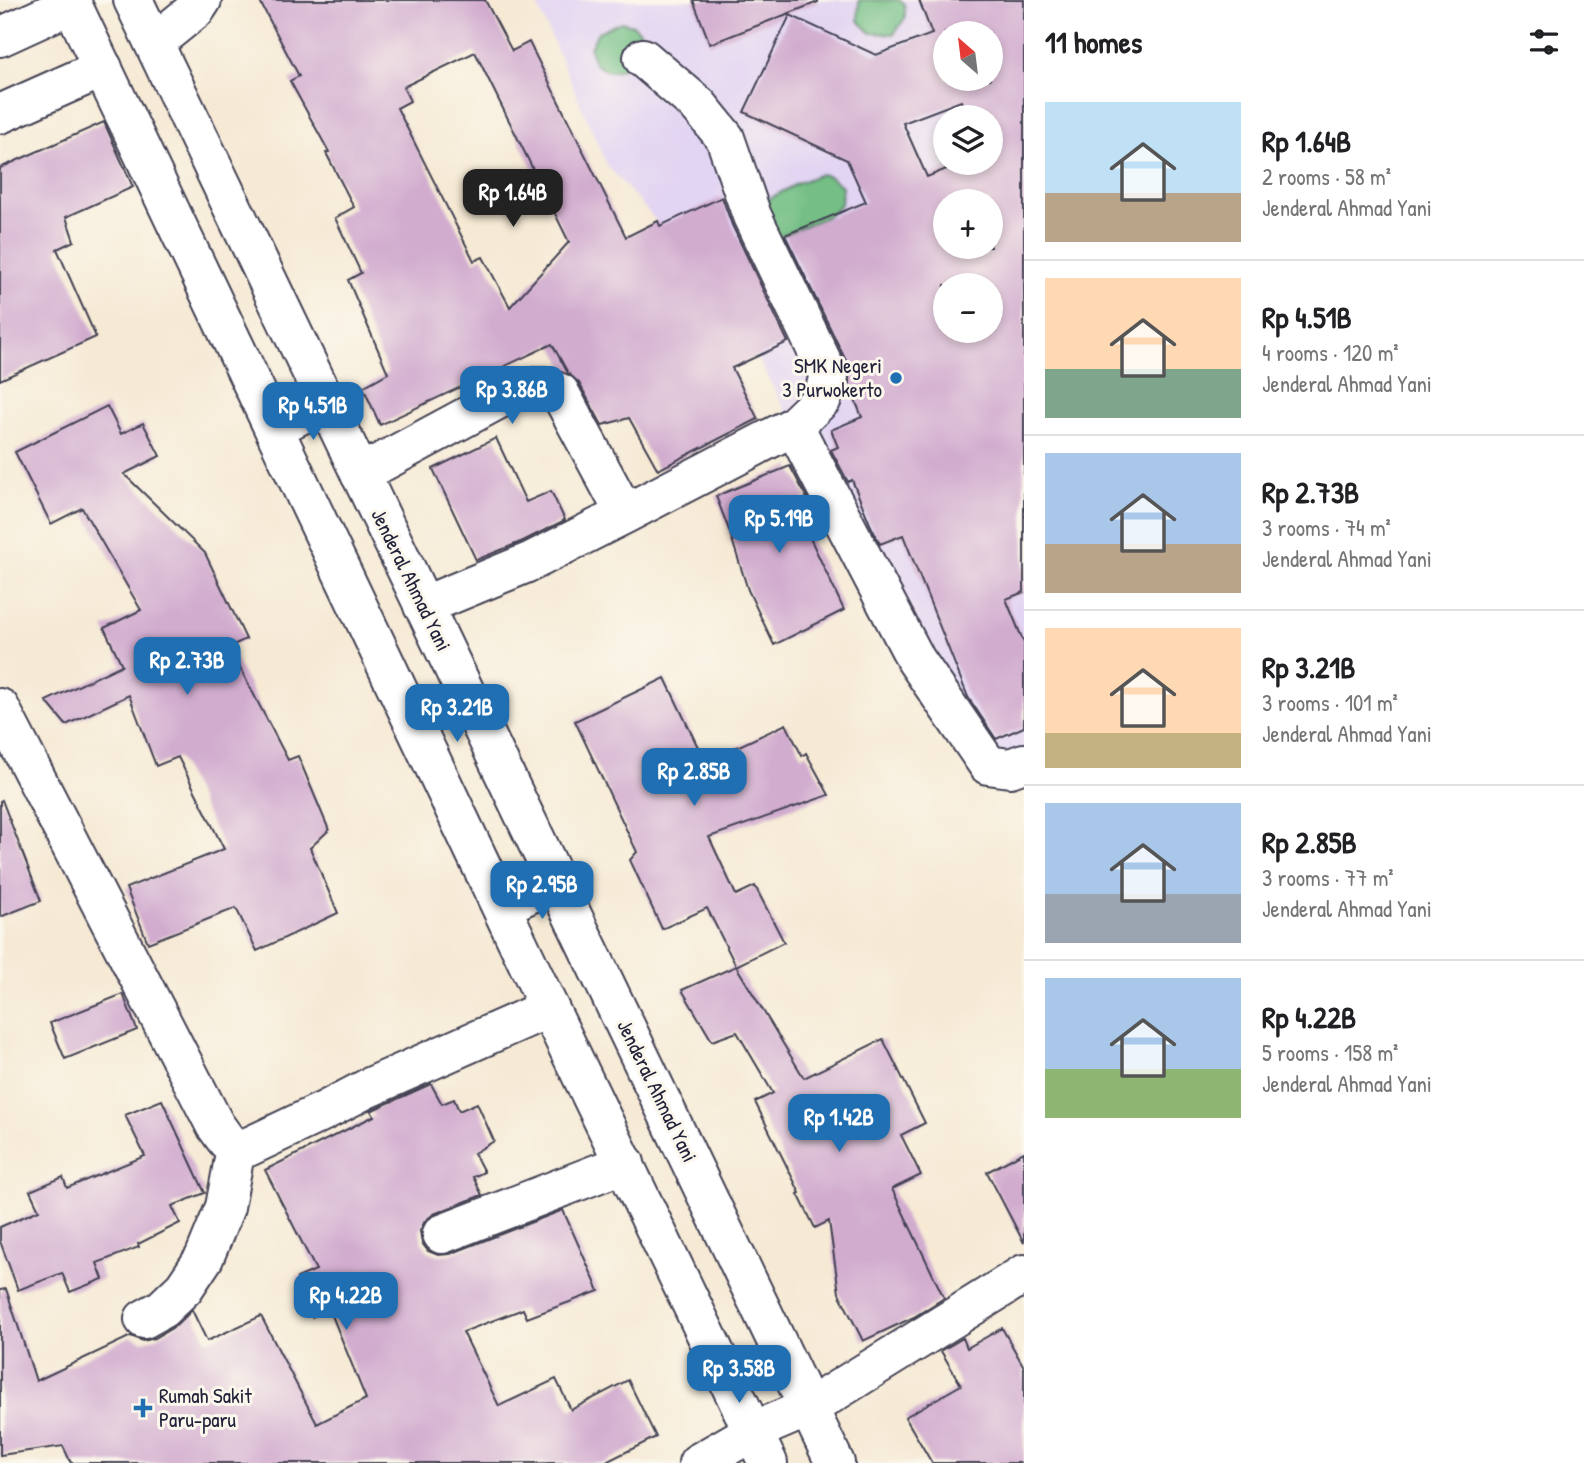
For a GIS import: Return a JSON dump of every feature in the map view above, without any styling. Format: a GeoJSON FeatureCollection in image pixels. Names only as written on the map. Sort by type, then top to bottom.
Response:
{"type":"FeatureCollection","features":[{"type":"Feature","properties":{"kind":"main road","name":"Jenderal Ahmad Yani"},"geometry":{"type":"LineString","coordinates":[[133,0],[835,1463]]}},
{"type":"Feature","properties":{"kind":"main road"},"geometry":{"type":"LineString","coordinates":[[154,43],[197,9],[202,0]]}},
{"type":"Feature","properties":{"kind":"main road"},"geometry":{"type":"LineString","coordinates":[[0,37],[71,2],[761,1447]]}},
{"type":"Feature","properties":{"kind":"main road"},"geometry":{"type":"LineString","coordinates":[[424,606],[532,561],[625,514],[794,426],[821,400],[829,376],[752,216],[726,138],[699,106],[643,58]]}},
{"type":"Feature","properties":{"kind":"main road"},"geometry":{"type":"LineString","coordinates":[[0,114],[103,68]]}},
{"type":"Feature","properties":{"kind":"main road"},"geometry":{"type":"LineString","coordinates":[[360,474],[517,389],[541,386],[560,393],[625,514]]}},
{"type":"Feature","properties":{"kind":"main road"},"geometry":{"type":"LineString","coordinates":[[274,428],[326,402]]}},
{"type":"Feature","properties":{"kind":"main road"},"geometry":{"type":"LineString","coordinates":[[794,426],[916,660],[988,765],[1010,768],[1024,763]]}},
{"type":"Feature","properties":{"kind":"main road"},"geometry":{"type":"LineString","coordinates":[[0,708],[215,1125],[230,1145],[236,1148],[248,1147],[392,1077],[550,1008]]}},
{"type":"Feature","properties":{"kind":"main road"},"geometry":{"type":"LineString","coordinates":[[502,907],[556,881]]}},
{"type":"Feature","properties":{"kind":"main road"},"geometry":{"type":"LineString","coordinates":[[144,1319],[162,1309],[184,1288],[204,1258],[225,1207],[236,1148]]}},
{"type":"Feature","properties":{"kind":"main road"},"geometry":{"type":"LineString","coordinates":[[442,1234],[625,1163]]}},
{"type":"Feature","properties":{"kind":"main road"},"geometry":{"type":"LineString","coordinates":[[698,1463],[761,1447],[810,1407],[1024,1274]]}},
{"type":"Feature","properties":{"kind":"shaded area","name":"SMK Negeri 3 Purwokerto"},"geometry":{"type":"Polygon","coordinates":[[[535,0],[1024,0],[1024,763],[988,765],[802,441],[731,309],[607,165],[535,0]]]}},
{"type":"Feature","properties":{"kind":"green space"},"geometry":{"type":"Polygon","coordinates":[[[859,0],[899,0],[905,5],[905,18],[894,34],[871,33],[858,20],[859,0]]]}},
{"type":"Feature","properties":{"kind":"green space"},"geometry":{"type":"Polygon","coordinates":[[[621,22],[633,25],[640,31],[639,45],[627,65],[621,69],[605,70],[595,64],[590,48],[598,32],[621,22]]]}},
{"type":"Feature","properties":{"kind":"green space"},"geometry":{"type":"Polygon","coordinates":[[[821,174],[842,186],[841,205],[826,217],[778,237],[760,204],[821,174]]]}},
{"type":"Feature","properties":{"kind":"building"},"geometry":{"type":"Polygon","coordinates":[[[259,0],[485,0],[512,51],[529,42],[626,237],[658,221],[660,226],[722,197],[732,225],[788,342],[732,368],[758,419],[658,470],[629,418],[602,425],[579,383],[568,373],[552,344],[380,425],[363,387],[388,373],[348,280],[361,273],[335,218],[354,207],[326,153],[329,152],[290,81],[299,76],[259,0]],[[475,52],[403,87],[410,101],[397,108],[474,261],[483,257],[510,307],[569,242],[475,52]]]}},
{"type":"Feature","properties":{"kind":"building"},"geometry":{"type":"Polygon","coordinates":[[[693,0],[818,0],[818,2],[710,44],[693,0]]]}},
{"type":"Feature","properties":{"kind":"building"},"geometry":{"type":"Polygon","coordinates":[[[919,0],[1024,0],[1024,592],[1006,599],[1024,643],[1024,727],[996,739],[968,697],[903,535],[880,544],[852,480],[848,482],[831,450],[838,447],[831,430],[862,417],[849,385],[849,367],[785,235],[866,202],[847,160],[744,112],[790,15],[876,55],[932,34],[919,0]]]}},
{"type":"Feature","properties":{"kind":"building"},"geometry":{"type":"Polygon","coordinates":[[[104,122],[133,187],[66,217],[74,241],[57,249],[96,337],[0,380],[0,168],[104,122]]]}},
{"type":"Feature","properties":{"kind":"building"},"geometry":{"type":"Polygon","coordinates":[[[107,406],[121,434],[143,423],[160,456],[124,474],[205,553],[246,639],[229,647],[288,760],[298,756],[329,830],[310,848],[338,913],[257,951],[236,908],[148,943],[126,888],[224,849],[178,757],[156,766],[129,695],[66,725],[46,701],[122,665],[104,628],[141,610],[82,508],[51,524],[15,452],[107,406]]]}},
{"type":"Feature","properties":{"kind":"building"},"geometry":{"type":"Polygon","coordinates":[[[496,438],[526,502],[551,491],[565,520],[476,560],[433,469],[496,438]]]}},
{"type":"Feature","properties":{"kind":"building"},"geometry":{"type":"Polygon","coordinates":[[[790,466],[807,498],[794,504],[844,610],[774,645],[748,590],[716,496],[790,466]]]}},
{"type":"Feature","properties":{"kind":"building"},"geometry":{"type":"Polygon","coordinates":[[[665,678],[705,762],[786,724],[802,756],[806,753],[829,795],[709,837],[736,895],[755,886],[784,942],[736,966],[707,908],[662,929],[630,860],[637,852],[575,721],[665,678]]]}},
{"type":"Feature","properties":{"kind":"building"},"geometry":{"type":"Polygon","coordinates":[[[2,800],[41,901],[0,917],[0,801],[2,800]]]}},
{"type":"Feature","properties":{"kind":"building"},"geometry":{"type":"Polygon","coordinates":[[[736,966],[804,1078],[883,1039],[925,1123],[901,1135],[921,1175],[892,1189],[944,1298],[914,1317],[863,1341],[839,1293],[829,1221],[815,1228],[755,1102],[773,1093],[737,1032],[712,1041],[682,990],[736,966]]]}},
{"type":"Feature","properties":{"kind":"building"},"geometry":{"type":"Polygon","coordinates":[[[123,994],[137,1030],[65,1059],[50,1023],[123,994]]]}},
{"type":"Feature","properties":{"kind":"building"},"geometry":{"type":"Polygon","coordinates":[[[431,1084],[442,1104],[454,1099],[459,1111],[477,1103],[494,1141],[474,1153],[484,1172],[473,1177],[482,1195],[434,1214],[425,1221],[420,1231],[422,1243],[428,1251],[438,1255],[450,1254],[563,1210],[599,1291],[527,1318],[523,1309],[463,1332],[499,1406],[556,1379],[571,1410],[628,1380],[656,1437],[604,1463],[71,1463],[63,1446],[0,1455],[0,1290],[6,1289],[36,1381],[131,1336],[143,1341],[155,1338],[177,1325],[192,1310],[207,1341],[261,1316],[317,1424],[366,1399],[329,1308],[312,1317],[297,1278],[316,1270],[265,1170],[374,1116],[371,1111],[431,1084]]]}},
{"type":"Feature","properties":{"kind":"building"},"geometry":{"type":"Polygon","coordinates":[[[162,1100],[205,1193],[172,1206],[180,1223],[138,1244],[139,1247],[97,1263],[103,1279],[70,1292],[62,1273],[18,1290],[0,1241],[0,1227],[39,1210],[30,1191],[63,1177],[67,1188],[145,1156],[125,1115],[162,1100]]]}},
{"type":"Feature","properties":{"kind":"building"},"geometry":{"type":"Polygon","coordinates":[[[1024,1152],[1024,1243],[987,1172],[1024,1152]]]}},
{"type":"Feature","properties":{"kind":"building"},"geometry":{"type":"Polygon","coordinates":[[[1002,1328],[1024,1367],[1024,1463],[932,1463],[905,1417],[961,1385],[941,1351],[963,1338],[967,1348],[1002,1328]]]}},
{"type":"Feature","properties":{"kind":"place","name":"SMK Negeri 3 Purwokerto"},"geometry":{"type":"Point","coordinates":[896,378]}},
{"type":"Feature","properties":{"kind":"place","name":"Rumah Sakit Paru-paru"},"geometry":{"type":"Point","coordinates":[143,1408]}}]}
